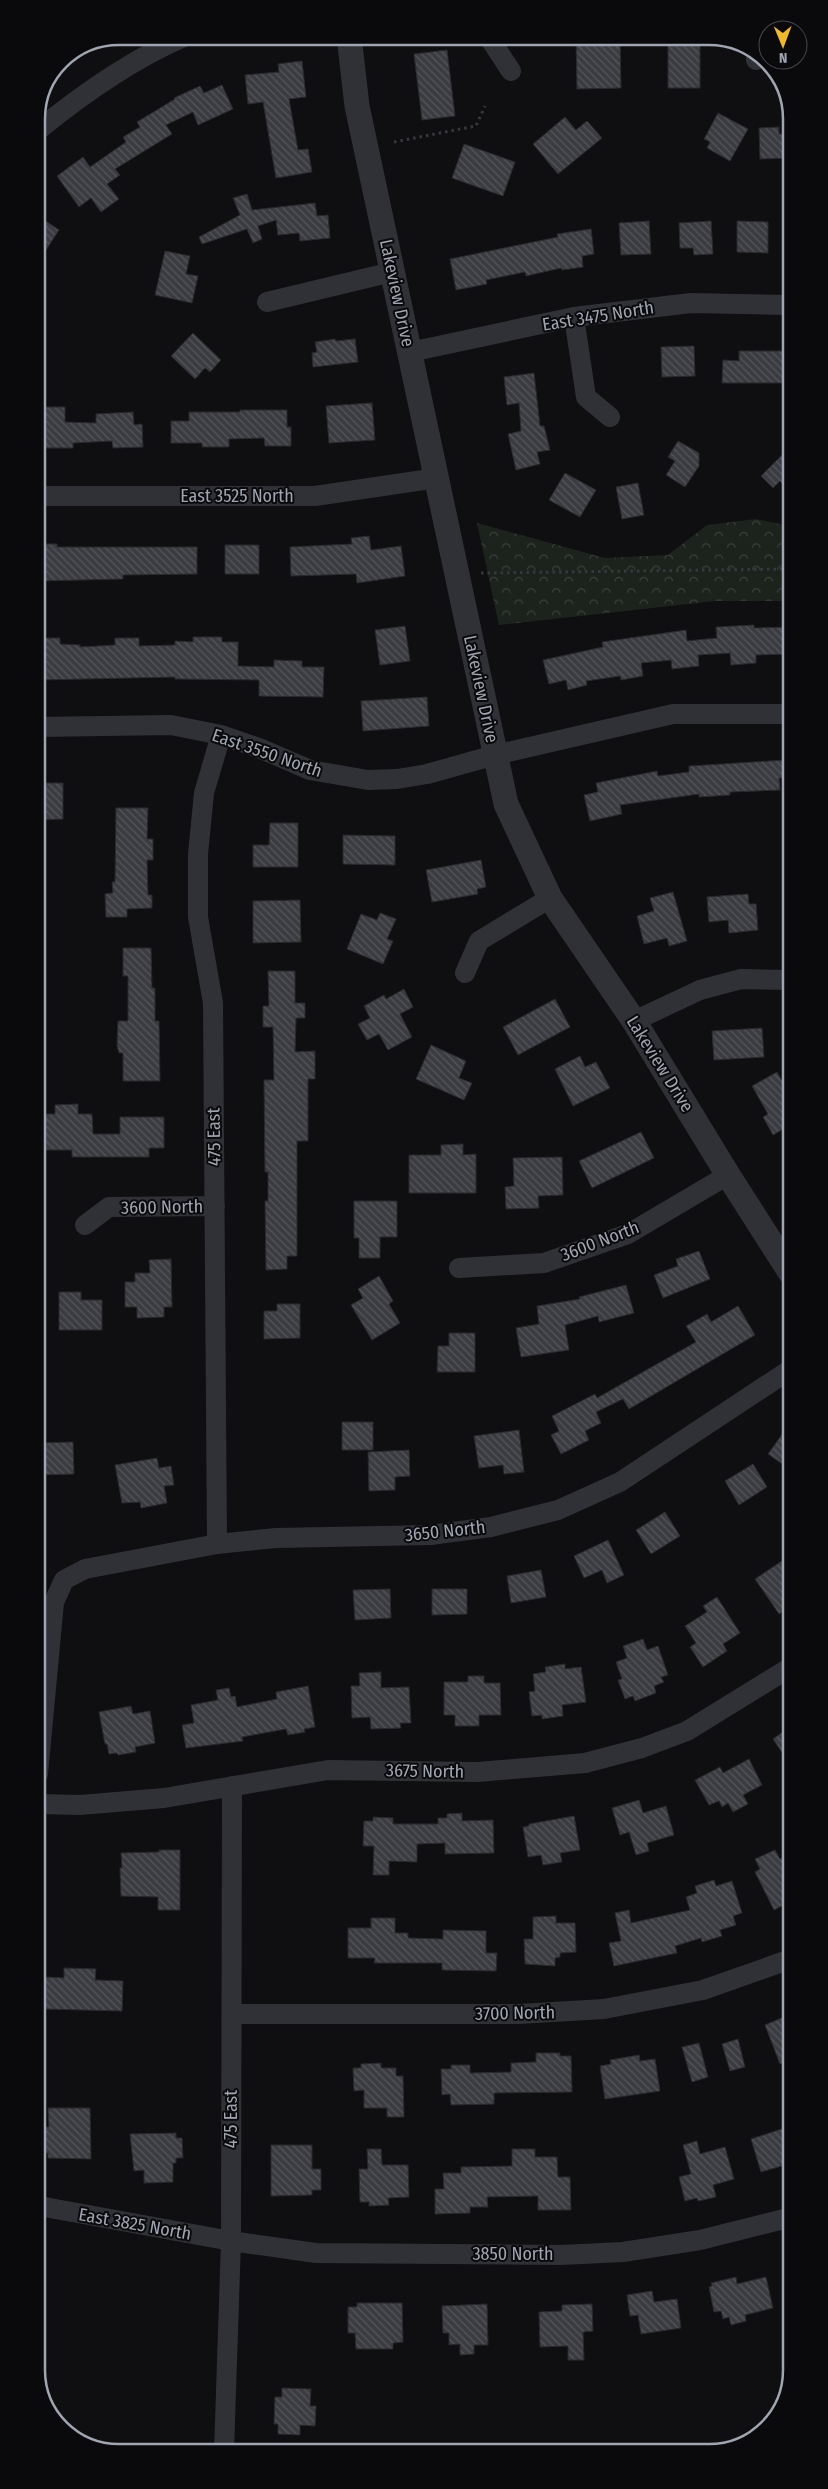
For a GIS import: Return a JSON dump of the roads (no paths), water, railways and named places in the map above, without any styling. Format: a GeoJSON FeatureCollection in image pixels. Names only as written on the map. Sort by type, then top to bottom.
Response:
{"type":"FeatureCollection","features":[{"type":"Feature","properties":{"kind":"street"},"geometry":{"type":"LineString","coordinates":[[45,125],[103,82],[167,45]]}},
{"type":"Feature","properties":{"kind":"street","name":"Lakeview Drive"},"geometry":{"type":"LineString","coordinates":[[351,45],[357,106],[506,804],[550,898],[634,1021],[783,1261]]}},
{"type":"Feature","properties":{"kind":"street"},"geometry":{"type":"LineString","coordinates":[[494,45],[511,71]]}},
{"type":"Feature","properties":{"kind":"street"},"geometry":{"type":"LineString","coordinates":[[267,302],[392,272]]}},
{"type":"Feature","properties":{"kind":"street","name":"East 3475 North"},"geometry":{"type":"LineString","coordinates":[[410,352],[574,317],[692,303],[783,305]]}},
{"type":"Feature","properties":{"kind":"street"},"geometry":{"type":"LineString","coordinates":[[574,317],[586,397],[610,417]]}},
{"type":"Feature","properties":{"kind":"street","name":"East 3525 North"},"geometry":{"type":"LineString","coordinates":[[45,496],[315,496],[437,478]]}},
{"type":"Feature","properties":{"kind":"street","name":"East 3550 North"},"geometry":{"type":"LineString","coordinates":[[45,727],[172,725],[220,734],[310,770],[368,780],[397,779],[427,774],[495,755],[673,714],[783,714]]}},
{"type":"Feature","properties":{"kind":"street","name":"475 East"},"geometry":{"type":"LineString","coordinates":[[217,1544],[213,1003],[198,917],[198,854],[204,793],[220,734]]}},
{"type":"Feature","properties":{"kind":"street"},"geometry":{"type":"LineString","coordinates":[[464,974],[479,941],[550,898]]}},
{"type":"Feature","properties":{"kind":"street"},"geometry":{"type":"LineString","coordinates":[[634,1021],[700,990],[741,979],[783,980]]}},
{"type":"Feature","properties":{"kind":"street","name":"3600 North"},"geometry":{"type":"LineString","coordinates":[[459,1268],[544,1263],[628,1234],[728,1175]]}},
{"type":"Feature","properties":{"kind":"street","name":"3600 North"},"geometry":{"type":"LineString","coordinates":[[85,1225],[109,1207],[215,1206]]}},
{"type":"Feature","properties":{"kind":"street","name":"3650 North"},"geometry":{"type":"LineString","coordinates":[[45,1699],[54,1602],[64,1580],[85,1569],[217,1544],[276,1538],[430,1535],[490,1527],[558,1510],[620,1482],[783,1374]]}},
{"type":"Feature","properties":{"kind":"street","name":"3675 North"},"geometry":{"type":"LineString","coordinates":[[45,1804],[80,1805],[154,1798],[328,1770],[478,1772],[585,1763],[642,1748],[687,1731],[783,1672]]}},
{"type":"Feature","properties":{"kind":"street","name":"475 East"},"geometry":{"type":"LineString","coordinates":[[224,2444],[231,2241],[232,1786]]}},
{"type":"Feature","properties":{"kind":"street","name":"3700 North"},"geometry":{"type":"LineString","coordinates":[[232,2014],[519,2014],[604,2009],[703,1990],[783,1962]]}},
{"type":"Feature","properties":{"kind":"street","name":"East 3825 North"},"geometry":{"type":"LineString","coordinates":[[45,2207],[231,2241]]}},
{"type":"Feature","properties":{"kind":"street","name":"3850 North"},"geometry":{"type":"LineString","coordinates":[[231,2241],[316,2253],[560,2255],[623,2252],[700,2240],[783,2218]]}}]}
